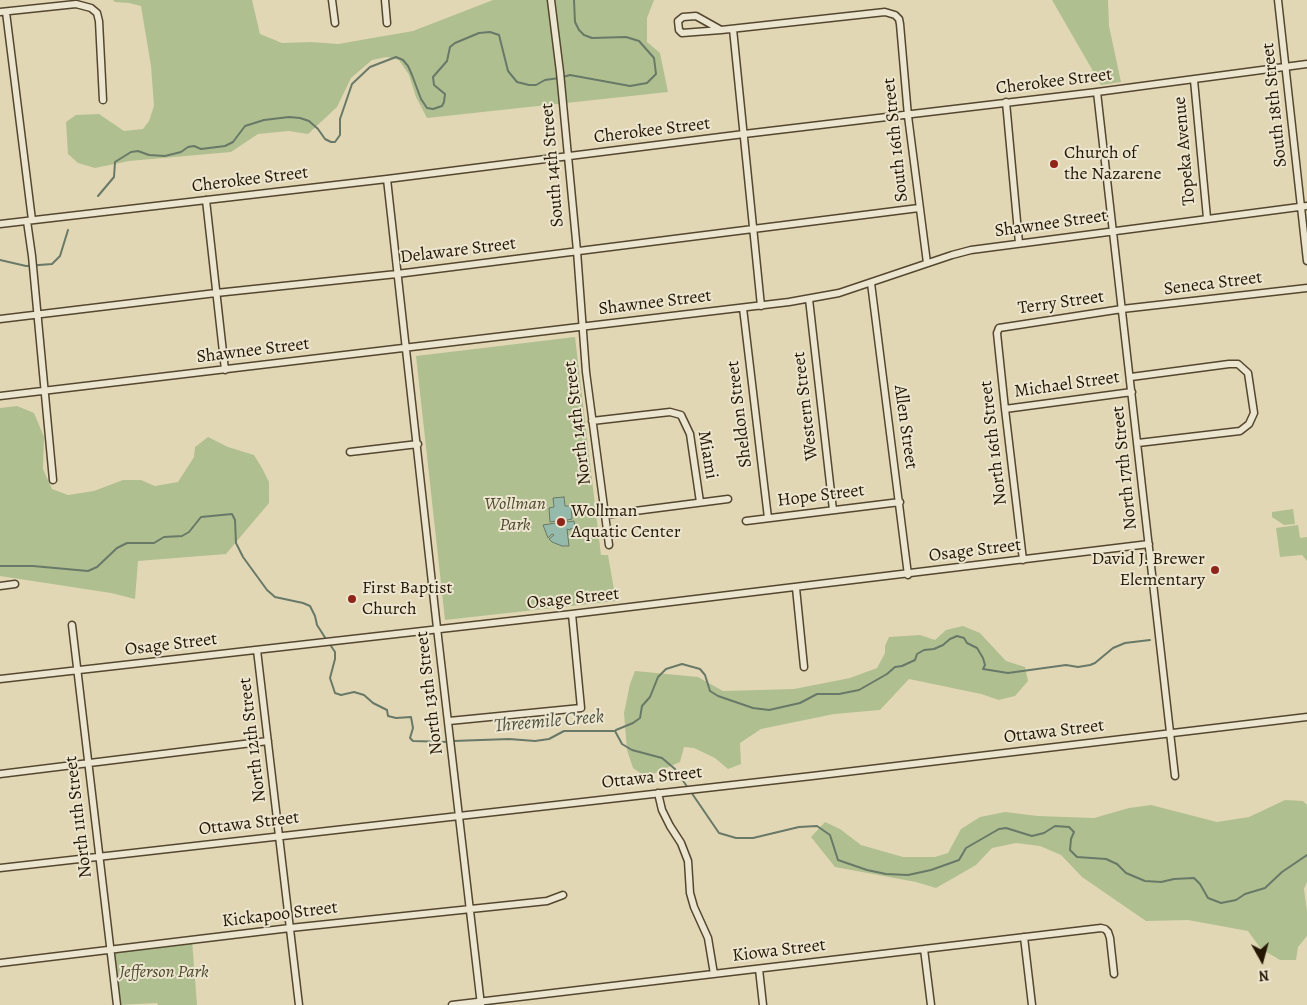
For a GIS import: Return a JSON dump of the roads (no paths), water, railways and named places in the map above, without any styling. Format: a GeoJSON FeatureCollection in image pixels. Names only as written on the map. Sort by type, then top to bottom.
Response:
{"type":"FeatureCollection","features":[{"type":"Feature","properties":{"kind":"street"},"geometry":{"type":"LineString","coordinates":[[332,0],[335,23]]}},
{"type":"Feature","properties":{"kind":"street"},"geometry":{"type":"LineString","coordinates":[[385,0],[387,23]]}},
{"type":"Feature","properties":{"kind":"street","name":"South 14th Street"},"geometry":{"type":"LineString","coordinates":[[552,0],[583,327]]}},
{"type":"Feature","properties":{"kind":"street","name":"South 18th Street"},"geometry":{"type":"LineString","coordinates":[[1278,0],[1304,206],[1307,261]]}},
{"type":"Feature","properties":{"kind":"street"},"geometry":{"type":"LineString","coordinates":[[53,480],[29,221],[3,12],[76,4],[91,8],[97,13],[103,100]]}},
{"type":"Feature","properties":{"kind":"street","name":"South 16th Street"},"geometry":{"type":"LineString","coordinates":[[733,29],[885,12],[891,12],[895,15],[900,24],[908,116],[927,263]]}},
{"type":"Feature","properties":{"kind":"street"},"geometry":{"type":"LineString","coordinates":[[721,30],[696,16],[683,17],[678,21],[679,30],[682,33],[721,30],[733,29],[761,306]]}},
{"type":"Feature","properties":{"kind":"street","name":"Cherokee Street"},"geometry":{"type":"LineString","coordinates":[[0,224],[908,116],[1307,64]]}},
{"type":"Feature","properties":{"kind":"street","name":"Topeka Avenue"},"geometry":{"type":"LineString","coordinates":[[1194,80],[1207,218]]}},
{"type":"Feature","properties":{"kind":"street","name":"North 17th Street"},"geometry":{"type":"LineString","coordinates":[[1098,92],[1112,231],[1131,377],[1175,776]]}},
{"type":"Feature","properties":{"kind":"street"},"geometry":{"type":"LineString","coordinates":[[1006,102],[1018,242]]}},
{"type":"Feature","properties":{"kind":"street","name":"North 13th Street"},"geometry":{"type":"LineString","coordinates":[[388,179],[405,348],[418,444],[437,628],[481,1004]]}},
{"type":"Feature","properties":{"kind":"street"},"geometry":{"type":"LineString","coordinates":[[206,200],[225,370]]}},
{"type":"Feature","properties":{"kind":"street","name":"Shawnee Street"},"geometry":{"type":"LineString","coordinates":[[0,396],[761,306],[839,293],[971,250],[1018,242],[1304,206]]}},
{"type":"Feature","properties":{"kind":"street","name":"Delaware Street"},"geometry":{"type":"LineString","coordinates":[[0,319],[216,293],[397,274],[919,208]]}},
{"type":"Feature","properties":{"kind":"street","name":"Allen Street"},"geometry":{"type":"LineString","coordinates":[[871,283],[908,575]]}},
{"type":"Feature","properties":{"kind":"street","name":"Seneca Street"},"geometry":{"type":"LineString","coordinates":[[1122,309],[1307,288]]}},
{"type":"Feature","properties":{"kind":"street","name":"Western Street"},"geometry":{"type":"LineString","coordinates":[[809,299],[833,510]]}},
{"type":"Feature","properties":{"kind":"street","name":"Sheldon Street"},"geometry":{"type":"LineString","coordinates":[[743,308],[768,518]]}},
{"type":"Feature","properties":{"kind":"street","name":"Terry Street"},"geometry":{"type":"LineString","coordinates":[[1004,326],[1122,309]]}},
{"type":"Feature","properties":{"kind":"street","name":"North 16th Street"},"geometry":{"type":"LineString","coordinates":[[1004,326],[999,328],[997,333],[1023,560]]}},
{"type":"Feature","properties":{"kind":"street","name":"North 14th Street"},"geometry":{"type":"LineString","coordinates":[[583,327],[586,372],[609,545]]}},
{"type":"Feature","properties":{"kind":"street","name":"Michael Street"},"geometry":{"type":"LineString","coordinates":[[1131,377],[1238,364],[1248,373],[1253,405],[1252,419],[1240,431],[1138,443]]}},
{"type":"Feature","properties":{"kind":"street","name":"Michael Street"},"geometry":{"type":"LineString","coordinates":[[1005,409],[1132,392]]}},
{"type":"Feature","properties":{"kind":"street","name":"Miami"},"geometry":{"type":"LineString","coordinates":[[592,422],[670,412],[681,415],[690,434],[700,502]]}},
{"type":"Feature","properties":{"kind":"street"},"geometry":{"type":"LineString","coordinates":[[350,452],[418,444]]}},
{"type":"Feature","properties":{"kind":"street"},"geometry":{"type":"LineString","coordinates":[[604,515],[728,499]]}},
{"type":"Feature","properties":{"kind":"street","name":"Hope Street"},"geometry":{"type":"LineString","coordinates":[[746,521],[900,502]]}},
{"type":"Feature","properties":{"kind":"street","name":"Osage Street"},"geometry":{"type":"LineString","coordinates":[[0,679],[908,575],[1149,544]]}},
{"type":"Feature","properties":{"kind":"street"},"geometry":{"type":"LineString","coordinates":[[0,586],[15,584]]}},
{"type":"Feature","properties":{"kind":"street"},"geometry":{"type":"LineString","coordinates":[[796,588],[804,667]]}},
{"type":"Feature","properties":{"kind":"street"},"geometry":{"type":"LineString","coordinates":[[448,721],[581,708],[572,614]]}},
{"type":"Feature","properties":{"kind":"street","name":"North 11th Street"},"geometry":{"type":"LineString","coordinates":[[72,625],[117,1005]]}},
{"type":"Feature","properties":{"kind":"street","name":"North 12th Street"},"geometry":{"type":"LineString","coordinates":[[257,650],[299,1005]]}},
{"type":"Feature","properties":{"kind":"street","name":"Ottawa Street"},"geometry":{"type":"LineString","coordinates":[[0,868],[1307,717]]}},
{"type":"Feature","properties":{"kind":"street"},"geometry":{"type":"LineString","coordinates":[[0,774],[268,741]]}},
{"type":"Feature","properties":{"kind":"street"},"geometry":{"type":"LineString","coordinates":[[658,793],[662,810],[681,843],[688,861],[690,893],[708,938],[714,974]]}},
{"type":"Feature","properties":{"kind":"street","name":"Kickapoo Street"},"geometry":{"type":"LineString","coordinates":[[0,963],[290,928],[547,901],[564,895]]}},
{"type":"Feature","properties":{"kind":"street","name":"Kiowa Street"},"geometry":{"type":"LineString","coordinates":[[452,1005],[481,1004],[1101,928],[1108,932],[1114,974]]}},
{"type":"Feature","properties":{"kind":"street"},"geometry":{"type":"LineString","coordinates":[[1024,937],[1032,1005]]}},
{"type":"Feature","properties":{"kind":"street"},"geometry":{"type":"LineString","coordinates":[[924,949],[931,1005]]}},
{"type":"Feature","properties":{"kind":"street"},"geometry":{"type":"LineString","coordinates":[[759,969],[763,1005]]}},
{"type":"Feature","properties":{"kind":"waterway"},"geometry":{"type":"LineString","coordinates":[[563,77],[570,75],[630,86],[647,83],[656,74],[654,58],[639,41],[626,37],[592,38],[584,35],[575,22],[574,0]]}},
{"type":"Feature","properties":{"kind":"waterway"},"geometry":{"type":"LineString","coordinates":[[98,196],[114,177],[115,162],[131,152],[138,151],[149,155],[165,156],[181,152],[188,147],[194,146],[201,149],[225,146],[233,142],[245,126],[264,120],[289,117],[300,118],[309,121],[325,139],[335,142],[340,135],[340,119],[352,84],[370,67],[396,57],[403,60],[408,66],[421,99],[427,108],[433,109],[442,106],[445,94],[434,85],[433,77],[447,61],[450,47],[479,33],[490,32],[499,35],[508,71],[517,82],[536,85],[545,80],[559,78]]}},
{"type":"Feature","properties":{"kind":"waterway"},"geometry":{"type":"LineString","coordinates":[[0,260],[26,266],[52,264],[60,256],[68,230]]}},
{"type":"Feature","properties":{"kind":"waterway","name":"Threemile Creek"},"geometry":{"type":"LineString","coordinates":[[0,566],[33,566],[88,571],[97,567],[117,548],[127,543],[154,543],[164,537],[182,536],[189,532],[201,517],[232,514],[235,520],[236,543],[243,557],[267,590],[275,597],[310,606],[317,625],[326,639]]}},
{"type":"Feature","properties":{"kind":"waterway"},"geometry":{"type":"LineString","coordinates":[[616,730],[640,718],[642,706],[650,697],[658,677],[666,669],[682,664],[700,669],[705,675],[710,691],[718,696],[753,708],[769,710],[800,703],[817,694],[839,694],[859,690],[887,674],[895,667],[915,660],[917,654],[924,650],[934,649],[957,636],[964,638],[967,643],[977,648],[983,658],[985,665],[983,669],[1008,673],[1066,665],[1078,667],[1090,665],[1113,648],[1125,643],[1150,640]]}},
{"type":"Feature","properties":{"kind":"waterway","name":"Threemile Creek"},"geometry":{"type":"LineString","coordinates":[[329,643],[335,652],[330,678],[335,693],[341,695],[354,692],[364,695],[373,703],[387,710],[388,716],[396,718],[411,717],[413,728],[410,738],[413,741],[448,742]]}},
{"type":"Feature","properties":{"kind":"waterway","name":"Threemile Creek"},"geometry":{"type":"LineString","coordinates":[[453,741],[509,739],[535,741],[549,739],[564,731],[615,731],[622,744],[632,750],[662,758],[675,769],[688,788]]}},
{"type":"Feature","properties":{"kind":"waterway","name":"Threemile Creek"},"geometry":{"type":"LineString","coordinates":[[691,792],[719,833],[736,838],[753,838],[799,827],[817,826],[830,835],[838,860],[886,874],[908,875],[931,870],[959,860],[966,848],[999,829],[1006,828],[1032,836],[1044,833],[1055,826],[1069,827],[1074,832],[1070,850],[1077,857],[1106,859],[1117,864],[1126,873],[1145,881],[1161,882],[1194,878],[1208,898],[1221,903],[1236,900],[1245,894],[1265,888],[1282,872],[1307,855]]}},
{"type":"Feature","properties":{"kind":"place","name":"Church of the Nazarene"},"geometry":{"type":"Point","coordinates":[1054,164]}},
{"type":"Feature","properties":{"kind":"place","name":"Wollman Aquatic Center"},"geometry":{"type":"Point","coordinates":[561,522]}},
{"type":"Feature","properties":{"kind":"place","name":"David J. Brewer Elementary"},"geometry":{"type":"Point","coordinates":[1215,570]}},
{"type":"Feature","properties":{"kind":"place","name":"First Baptist Church"},"geometry":{"type":"Point","coordinates":[352,599]}},
{"type":"Feature","properties":{"kind":"park label","name":"Wollman Park"},"geometry":{"type":"Point","coordinates":[515,515]}},
{"type":"Feature","properties":{"kind":"park label","name":"Jefferson Park"},"geometry":{"type":"Point","coordinates":[164,973]}}]}
